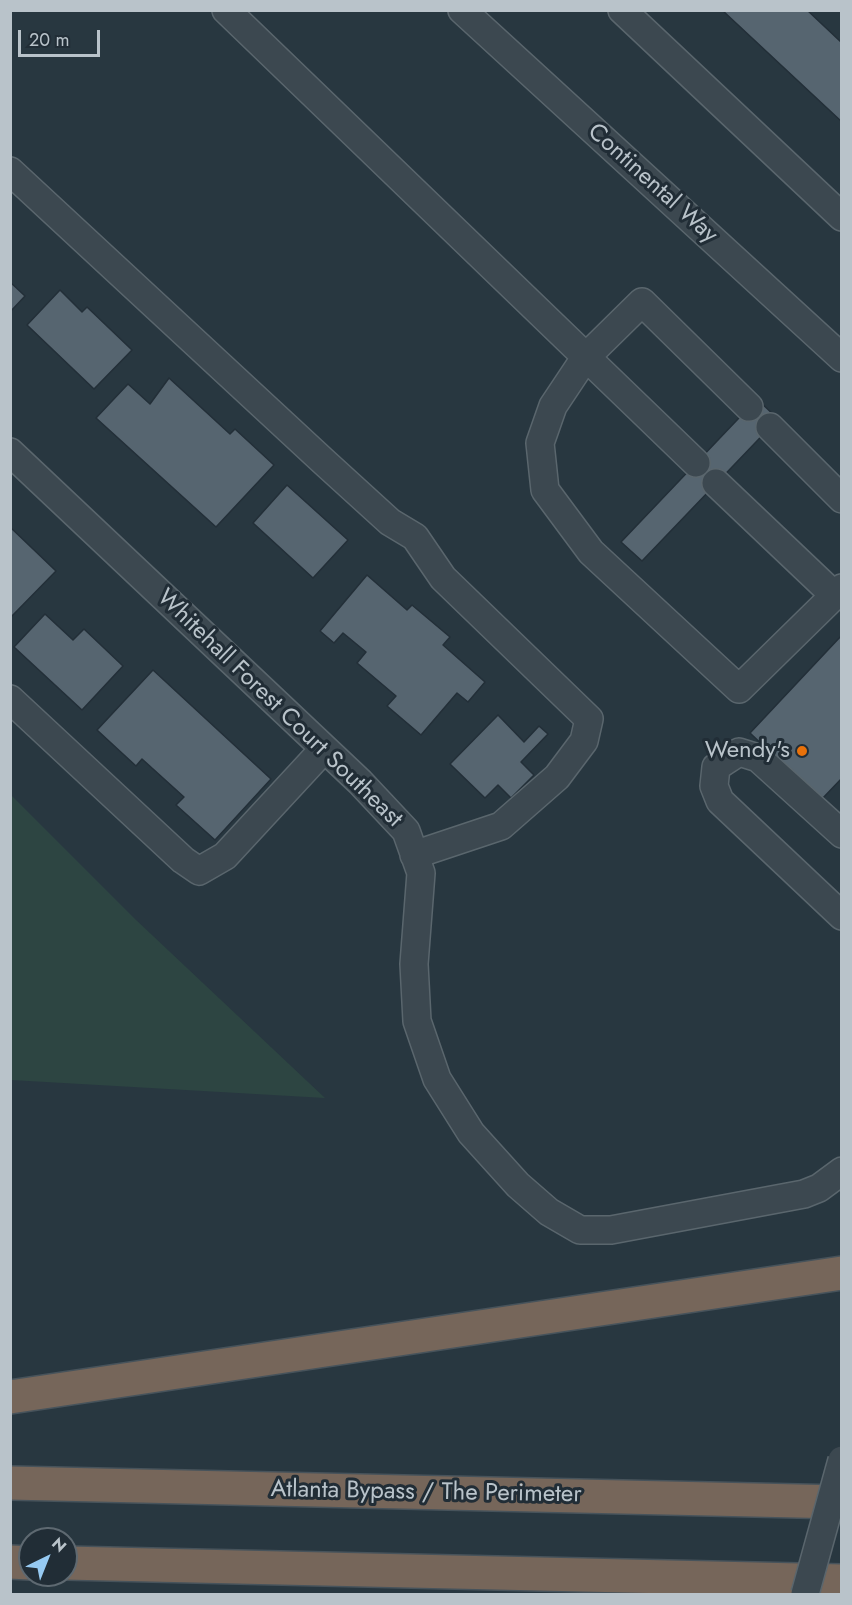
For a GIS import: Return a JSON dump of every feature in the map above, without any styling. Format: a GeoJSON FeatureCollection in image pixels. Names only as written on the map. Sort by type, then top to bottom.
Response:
{"type":"FeatureCollection","features":[{"type":"Feature","properties":{"kind":"highway"},"geometry":{"type":"LineString","coordinates":[[10,1398],[842,1272]]}},
{"type":"Feature","properties":{"kind":"highway","name":"Atlanta Bypass / The Perimeter"},"geometry":{"type":"LineString","coordinates":[[10,1483],[842,1502]]}},
{"type":"Feature","properties":{"kind":"highway"},"geometry":{"type":"LineString","coordinates":[[78,1563],[842,1581]]}},
{"type":"Feature","properties":{"kind":"street"},"geometry":{"type":"LineString","coordinates":[[226,10],[696,463]]}},
{"type":"Feature","properties":{"kind":"street","name":"Continental Way"},"geometry":{"type":"LineString","coordinates":[[462,10],[842,358]]}},
{"type":"Feature","properties":{"kind":"street"},"geometry":{"type":"LineString","coordinates":[[622,10],[842,217]]}},
{"type":"Feature","properties":{"kind":"street"},"geometry":{"type":"LineString","coordinates":[[10,171],[331,469],[390,522],[415,537],[443,578],[589,719],[584,741],[557,777],[501,826],[414,855]]}},
{"type":"Feature","properties":{"kind":"street"},"geometry":{"type":"LineString","coordinates":[[716,483],[838,592],[739,689],[591,552],[545,490],[540,443],[553,406],[585,358],[642,302],[749,407]]}},
{"type":"Feature","properties":{"kind":"street"},"geometry":{"type":"LineString","coordinates":[[770,427],[842,499]]}},
{"type":"Feature","properties":{"kind":"street","name":"Whitehall Forest Court Southeast"},"geometry":{"type":"LineString","coordinates":[[10,452],[324,748],[405,831],[421,873],[414,964],[417,1021],[437,1079],[471,1133],[518,1185],[549,1212],[580,1230],[611,1230],[804,1194],[819,1188],[842,1171]]}},
{"type":"Feature","properties":{"kind":"street"},"geometry":{"type":"LineString","coordinates":[[10,699],[183,860],[200,871],[225,856],[324,748]]}},
{"type":"Feature","properties":{"kind":"street"},"geometry":{"type":"LineString","coordinates":[[842,834],[758,758],[739,752],[716,767],[714,786],[720,801],[842,916]]}},
{"type":"Feature","properties":{"kind":"street"},"geometry":{"type":"LineString","coordinates":[[805,1594],[842,1460]]}},
{"type":"Feature","properties":{"kind":"green space"},"geometry":{"type":"Polygon","coordinates":[[[11,795],[135,919],[325,1098],[11,1080],[11,795]]]}},
{"type":"Feature","properties":{"kind":"building"},"geometry":{"type":"Polygon","coordinates":[[[722,10],[807,10],[842,43],[842,122],[722,10]]]}},
{"type":"Feature","properties":{"kind":"building"},"geometry":{"type":"Polygon","coordinates":[[[10,282],[25,296],[10,312],[10,282]]]}},
{"type":"Feature","properties":{"kind":"building"},"geometry":{"type":"Polygon","coordinates":[[[60,290],[82,312],[87,307],[132,350],[94,389],[27,325],[60,290]]]}},
{"type":"Feature","properties":{"kind":"building"},"geometry":{"type":"Polygon","coordinates":[[[169,378],[230,434],[235,429],[274,465],[216,527],[96,418],[128,384],[150,404],[169,378]]]}},
{"type":"Feature","properties":{"kind":"building"},"geometry":{"type":"Polygon","coordinates":[[[757,399],[778,419],[642,561],[621,542],[757,399]]]}},
{"type":"Feature","properties":{"kind":"building"},"geometry":{"type":"Polygon","coordinates":[[[287,485],[348,540],[313,578],[253,523],[287,485]]]}},
{"type":"Feature","properties":{"kind":"building"},"geometry":{"type":"Polygon","coordinates":[[[10,527],[56,571],[10,618],[10,527]]]}},
{"type":"Feature","properties":{"kind":"building"},"geometry":{"type":"Polygon","coordinates":[[[367,575],[407,610],[412,605],[450,637],[443,645],[485,682],[468,702],[457,693],[421,735],[387,706],[396,696],[357,663],[366,652],[343,633],[334,643],[320,631],[367,575]]]}},
{"type":"Feature","properties":{"kind":"building"},"geometry":{"type":"Polygon","coordinates":[[[45,614],[73,640],[84,629],[123,666],[82,710],[14,647],[45,614]]]}},
{"type":"Feature","properties":{"kind":"building"},"geometry":{"type":"Polygon","coordinates":[[[842,635],[842,778],[821,800],[750,733],[842,635]]]}},
{"type":"Feature","properties":{"kind":"building"},"geometry":{"type":"Polygon","coordinates":[[[153,670],[271,779],[215,840],[176,805],[184,797],[142,759],[136,766],[97,730],[153,670]]]}},
{"type":"Feature","properties":{"kind":"building"},"geometry":{"type":"Polygon","coordinates":[[[498,715],[524,742],[539,726],[548,734],[521,762],[534,775],[511,798],[498,785],[485,798],[450,764],[498,715]]]}},
{"type":"Feature","properties":{"kind":"place","name":"Wendy's"},"geometry":{"type":"Point","coordinates":[802,751]}}]}
